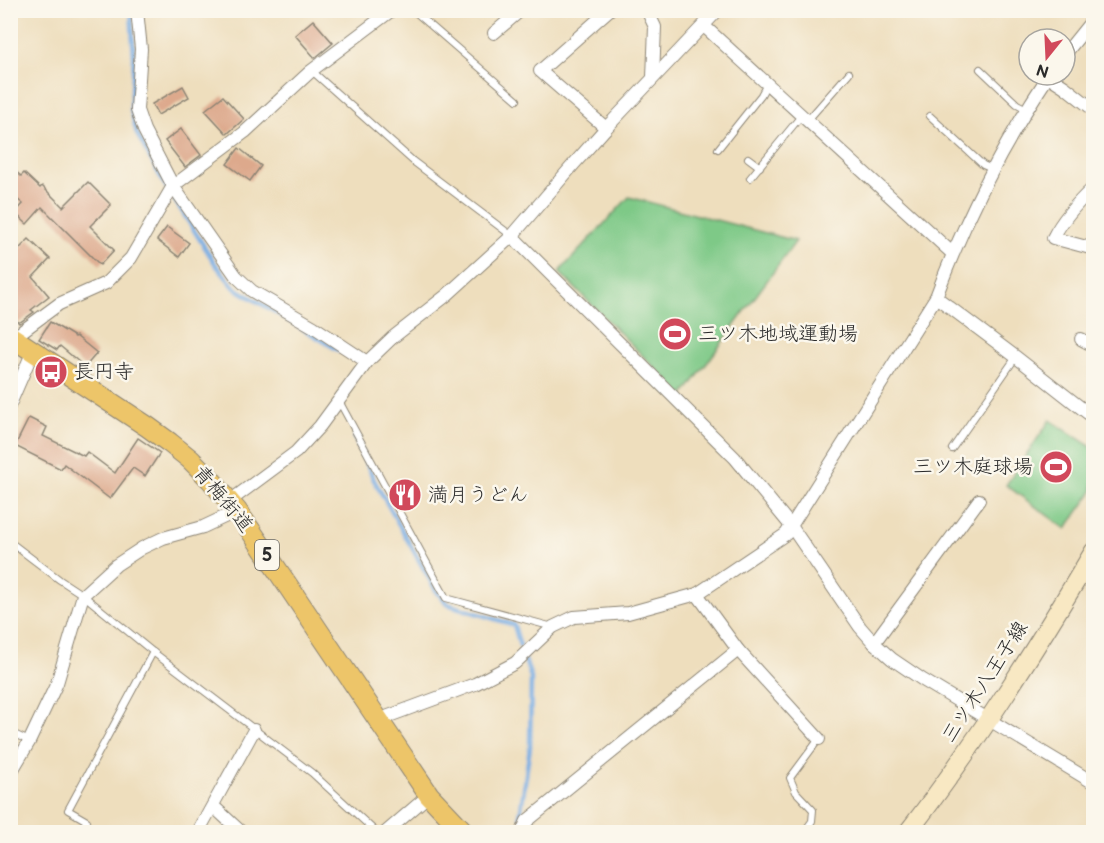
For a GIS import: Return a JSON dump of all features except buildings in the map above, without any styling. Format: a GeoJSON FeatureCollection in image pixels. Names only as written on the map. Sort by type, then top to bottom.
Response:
{"type":"FeatureCollection","features":[{"type":"Feature","properties":{"kind":"main road","name":"青梅街道"},"geometry":{"type":"LineString","coordinates":[[12,337],[160,435],[201,470],[233,506],[429,795],[464,832]]}},
{"type":"Feature","properties":{"kind":"main road","name":"三ツ木八王子線"},"geometry":{"type":"LineString","coordinates":[[914,830],[989,720],[1094,552]]}},
{"type":"Feature","properties":{"kind":"street"},"geometry":{"type":"LineString","coordinates":[[136,10],[141,49],[138,110],[144,130],[171,189],[236,276],[252,291],[322,332],[367,362]]}},
{"type":"Feature","properties":{"kind":"street"},"geometry":{"type":"LineString","coordinates":[[12,337],[59,304],[106,283],[131,258],[171,189],[245,132],[311,71],[392,10]]}},
{"type":"Feature","properties":{"kind":"street"},"geometry":{"type":"LineString","coordinates":[[494,33],[521,10]]}},
{"type":"Feature","properties":{"kind":"street"},"geometry":{"type":"LineString","coordinates":[[606,128],[540,71],[609,10]]}},
{"type":"Feature","properties":{"kind":"street"},"geometry":{"type":"LineString","coordinates":[[647,10],[655,27],[653,77]]}},
{"type":"Feature","properties":{"kind":"street"},"geometry":{"type":"LineString","coordinates":[[10,774],[29,742],[57,683],[82,595],[116,565],[142,548],[163,538],[203,526],[233,506],[296,452],[339,402],[367,362],[392,338],[447,295],[512,236],[606,128],[718,10]]}},
{"type":"Feature","properties":{"kind":"street"},"geometry":{"type":"LineString","coordinates":[[1077,39],[1094,18]]}},
{"type":"Feature","properties":{"kind":"street"},"geometry":{"type":"LineString","coordinates":[[704,26],[952,253]]}},
{"type":"Feature","properties":{"kind":"street"},"geometry":{"type":"LineString","coordinates":[[378,720],[454,693],[515,663],[553,627],[574,617],[628,613],[697,594],[786,534],[936,297],[952,253],[993,170],[1041,87]]}},
{"type":"Feature","properties":{"kind":"street"},"geometry":{"type":"LineString","coordinates":[[1065,87],[1094,110]]}},
{"type":"Feature","properties":{"kind":"street"},"geometry":{"type":"LineString","coordinates":[[1094,187],[1073,208],[1053,238],[1094,249]]}},
{"type":"Feature","properties":{"kind":"street"},"geometry":{"type":"LineString","coordinates":[[512,236],[735,458],[791,526],[860,627],[874,643],[892,659],[923,680],[1094,783]]}},
{"type":"Feature","properties":{"kind":"street"},"geometry":{"type":"LineString","coordinates":[[936,297],[1094,418]]}},
{"type":"Feature","properties":{"kind":"street"},"geometry":{"type":"LineString","coordinates":[[1081,339],[1094,346]]}},
{"type":"Feature","properties":{"kind":"street"},"geometry":{"type":"LineString","coordinates":[[10,404],[33,351]]}},
{"type":"Feature","properties":{"kind":"street"},"geometry":{"type":"LineString","coordinates":[[874,643],[979,500]]}},
{"type":"Feature","properties":{"kind":"street"},"geometry":{"type":"LineString","coordinates":[[697,594],[738,650],[819,739]]}},
{"type":"Feature","properties":{"kind":"street"},"geometry":{"type":"LineString","coordinates":[[522,832],[526,821],[738,650]]}},
{"type":"Feature","properties":{"kind":"street"},"geometry":{"type":"LineString","coordinates":[[198,832],[254,730]]}},
{"type":"Feature","properties":{"kind":"street"},"geometry":{"type":"LineString","coordinates":[[386,832],[429,795]]}},
{"type":"Feature","properties":{"kind":"street"},"geometry":{"type":"LineString","coordinates":[[213,806],[241,832]]}},
{"type":"Feature","properties":{"kind":"lane"},"geometry":{"type":"LineString","coordinates":[[413,10],[516,99]]}},
{"type":"Feature","properties":{"kind":"lane"},"geometry":{"type":"LineString","coordinates":[[980,69],[1017,104],[1027,110]]}},
{"type":"Feature","properties":{"kind":"lane"},"geometry":{"type":"LineString","coordinates":[[311,71],[414,162],[512,236]]}},
{"type":"Feature","properties":{"kind":"lane"},"geometry":{"type":"LineString","coordinates":[[750,178],[804,118],[849,73]]}},
{"type":"Feature","properties":{"kind":"lane"},"geometry":{"type":"LineString","coordinates":[[718,149],[761,95],[767,84]]}},
{"type":"Feature","properties":{"kind":"lane"},"geometry":{"type":"LineString","coordinates":[[930,116],[983,165],[993,170]]}},
{"type":"Feature","properties":{"kind":"lane"},"geometry":{"type":"LineString","coordinates":[[748,158],[760,167]]}},
{"type":"Feature","properties":{"kind":"lane"},"geometry":{"type":"LineString","coordinates":[[952,449],[1016,357]]}},
{"type":"Feature","properties":{"kind":"lane"},"geometry":{"type":"LineString","coordinates":[[339,402],[446,598],[553,627]]}},
{"type":"Feature","properties":{"kind":"lane"},"geometry":{"type":"LineString","coordinates":[[10,542],[312,773],[376,832]]}},
{"type":"Feature","properties":{"kind":"lane"},"geometry":{"type":"LineString","coordinates":[[80,832],[87,821],[68,810],[153,652]]}},
{"type":"Feature","properties":{"kind":"lane"},"geometry":{"type":"LineString","coordinates":[[10,732],[29,742]]}},
{"type":"Feature","properties":{"kind":"lane"},"geometry":{"type":"LineString","coordinates":[[804,832],[812,821],[813,810],[796,792],[790,778],[819,739]]}},
{"type":"Feature","properties":{"kind":"green space","name":"三ツ木地域運動場"},"geometry":{"type":"Polygon","coordinates":[[[629,197],[796,241],[683,396],[559,272],[629,197]]]}},
{"type":"Feature","properties":{"kind":"green space","name":"三ツ木庭球場"},"geometry":{"type":"Polygon","coordinates":[[[1050,420],[1093,448],[1093,491],[1066,529],[1006,485],[1050,420]]]}},
{"type":"Feature","properties":{"kind":"waterway"},"geometry":{"type":"LineString","coordinates":[[131,10],[134,58],[131,109],[137,134],[164,183],[216,265],[235,288],[340,351]]}},
{"type":"Feature","properties":{"kind":"waterway"},"geometry":{"type":"LineString","coordinates":[[355,437],[374,480],[435,589],[447,604],[514,625],[520,646]]}},
{"type":"Feature","properties":{"kind":"waterway"},"geometry":{"type":"LineString","coordinates":[[520,816],[530,747],[531,678],[525,660]]}},
{"type":"Feature","properties":{"kind":"place","name":"三ツ木地域運動場"},"geometry":{"type":"Point","coordinates":[675,334]}},
{"type":"Feature","properties":{"kind":"place","name":"長円寺"},"geometry":{"type":"Point","coordinates":[51,372]}},
{"type":"Feature","properties":{"kind":"place","name":"三ツ木庭球場"},"geometry":{"type":"Point","coordinates":[1056,467]}},
{"type":"Feature","properties":{"kind":"place","name":"満月うどん"},"geometry":{"type":"Point","coordinates":[405,495]}}]}
